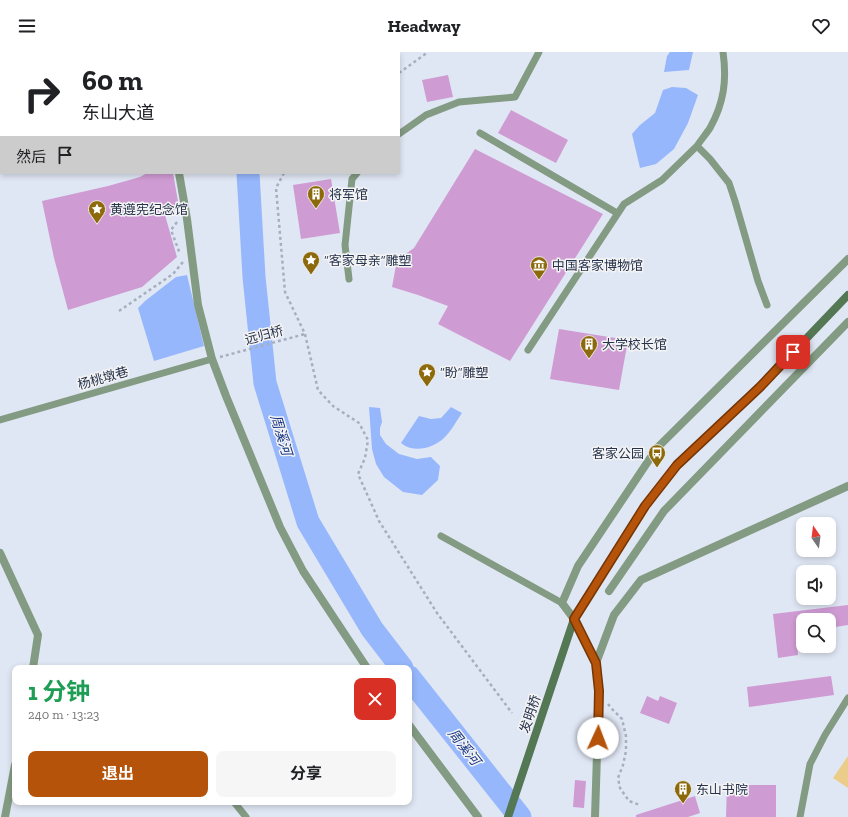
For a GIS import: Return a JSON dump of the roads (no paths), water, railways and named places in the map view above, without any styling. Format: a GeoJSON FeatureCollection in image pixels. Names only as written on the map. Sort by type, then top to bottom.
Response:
{"type":"FeatureCollection","features":[{"type":"Feature","properties":{"kind":"main road","name":"发明桥"},"geometry":{"type":"LineString","coordinates":[[508,817],[574,619],[645,506],[677,465],[760,387],[848,295]]}},
{"type":"Feature","properties":{"kind":"street"},"geometry":{"type":"LineString","coordinates":[[179,174],[187,219],[198,305],[212,359],[226,396],[280,527],[303,571],[365,665]]}},
{"type":"Feature","properties":{"kind":"street"},"geometry":{"type":"LineString","coordinates":[[595,817],[599,691],[596,663],[574,619],[562,603],[578,566],[657,448],[848,259]]}},
{"type":"Feature","properties":{"kind":"street"},"geometry":{"type":"LineString","coordinates":[[609,591],[664,511],[848,322]]}},
{"type":"Feature","properties":{"kind":"street"},"geometry":{"type":"LineString","coordinates":[[596,663],[614,615],[642,580],[848,486]]}},
{"type":"Feature","properties":{"kind":"street"},"geometry":{"type":"LineString","coordinates":[[0,553],[38,634],[33,665]]}},
{"type":"Feature","properties":{"kind":"street"},"geometry":{"type":"LineString","coordinates":[[412,729],[478,817]]}},
{"type":"Feature","properties":{"kind":"street"},"geometry":{"type":"LineString","coordinates":[[5,817],[12,781]]}},
{"type":"Feature","properties":{"kind":"lane"},"geometry":{"type":"LineString","coordinates":[[400,133],[426,115],[459,102],[515,97],[539,52]]}},
{"type":"Feature","properties":{"kind":"lane"},"geometry":{"type":"LineString","coordinates":[[528,350],[624,204],[662,180],[697,146],[710,128],[720,105],[724,89],[723,52]]}},
{"type":"Feature","properties":{"kind":"lane"},"geometry":{"type":"LineString","coordinates":[[480,132],[618,213]]}},
{"type":"Feature","properties":{"kind":"lane"},"geometry":{"type":"LineString","coordinates":[[697,146],[729,183],[758,281],[767,305]]}},
{"type":"Feature","properties":{"kind":"lane"},"geometry":{"type":"LineString","coordinates":[[350,279],[346,246],[352,179],[357,174]]}},
{"type":"Feature","properties":{"kind":"lane","name":"杨桃墩巷"},"geometry":{"type":"LineString","coordinates":[[0,420],[212,359]]}},
{"type":"Feature","properties":{"kind":"lane"},"geometry":{"type":"LineString","coordinates":[[441,536],[562,603]]}},
{"type":"Feature","properties":{"kind":"lane"},"geometry":{"type":"LineString","coordinates":[[800,817],[810,764],[848,698]]}},
{"type":"Feature","properties":{"kind":"lane"},"geometry":{"type":"LineString","coordinates":[[236,805],[246,817]]}},
{"type":"Feature","properties":{"kind":"water"},"geometry":{"type":"Polygon","coordinates":[[[670,52],[693,52],[689,70],[664,72],[667,56],[670,52]]]}},
{"type":"Feature","properties":{"kind":"water"},"geometry":{"type":"Polygon","coordinates":[[[672,87],[686,88],[698,95],[688,123],[674,149],[656,164],[640,168],[632,134],[640,125],[655,113],[663,90],[672,87]]]}},
{"type":"Feature","properties":{"kind":"water"},"geometry":{"type":"Polygon","coordinates":[[[187,275],[204,346],[154,361],[138,308],[176,277],[187,275]]]}},
{"type":"Feature","properties":{"kind":"water"},"geometry":{"type":"Polygon","coordinates":[[[369,407],[380,408],[382,422],[380,435],[386,444],[399,454],[417,459],[431,457],[440,466],[438,480],[422,495],[403,492],[384,477],[376,464],[372,449],[369,407]]]}},
{"type":"Feature","properties":{"kind":"water"},"geometry":{"type":"Polygon","coordinates":[[[451,407],[462,413],[450,431],[440,441],[430,447],[418,449],[401,443],[419,416],[431,419],[441,418],[451,407]]]}},
{"type":"Feature","properties":{"kind":"waterway","name":"周溪河"},"geometry":{"type":"LineString","coordinates":[[248,174],[254,277],[265,383],[308,522],[372,629],[400,665]]}},
{"type":"Feature","properties":{"kind":"waterway","name":"周溪河"},"geometry":{"type":"LineString","coordinates":[[412,681],[520,817]]}},
{"type":"Feature","properties":{"kind":"place","name":"将军馆"},"geometry":{"type":"Point","coordinates":[316,209]}},
{"type":"Feature","properties":{"kind":"place","name":"黄遵宪纪念馆"},"geometry":{"type":"Point","coordinates":[97,224]}},
{"type":"Feature","properties":{"kind":"place","name":"“客家母亲”雕塑"},"geometry":{"type":"Point","coordinates":[311,275]}},
{"type":"Feature","properties":{"kind":"place","name":"中国客家博物馆"},"geometry":{"type":"Point","coordinates":[539,280]}},
{"type":"Feature","properties":{"kind":"place","name":"大学校长馆"},"geometry":{"type":"Point","coordinates":[589,359]}},
{"type":"Feature","properties":{"kind":"place","name":"“盼”雕塑"},"geometry":{"type":"Point","coordinates":[427,387]}},
{"type":"Feature","properties":{"kind":"place","name":"客家公园"},"geometry":{"type":"Point","coordinates":[657,468]}},
{"type":"Feature","properties":{"kind":"place","name":"东山书院"},"geometry":{"type":"Point","coordinates":[683,804]}}]}
